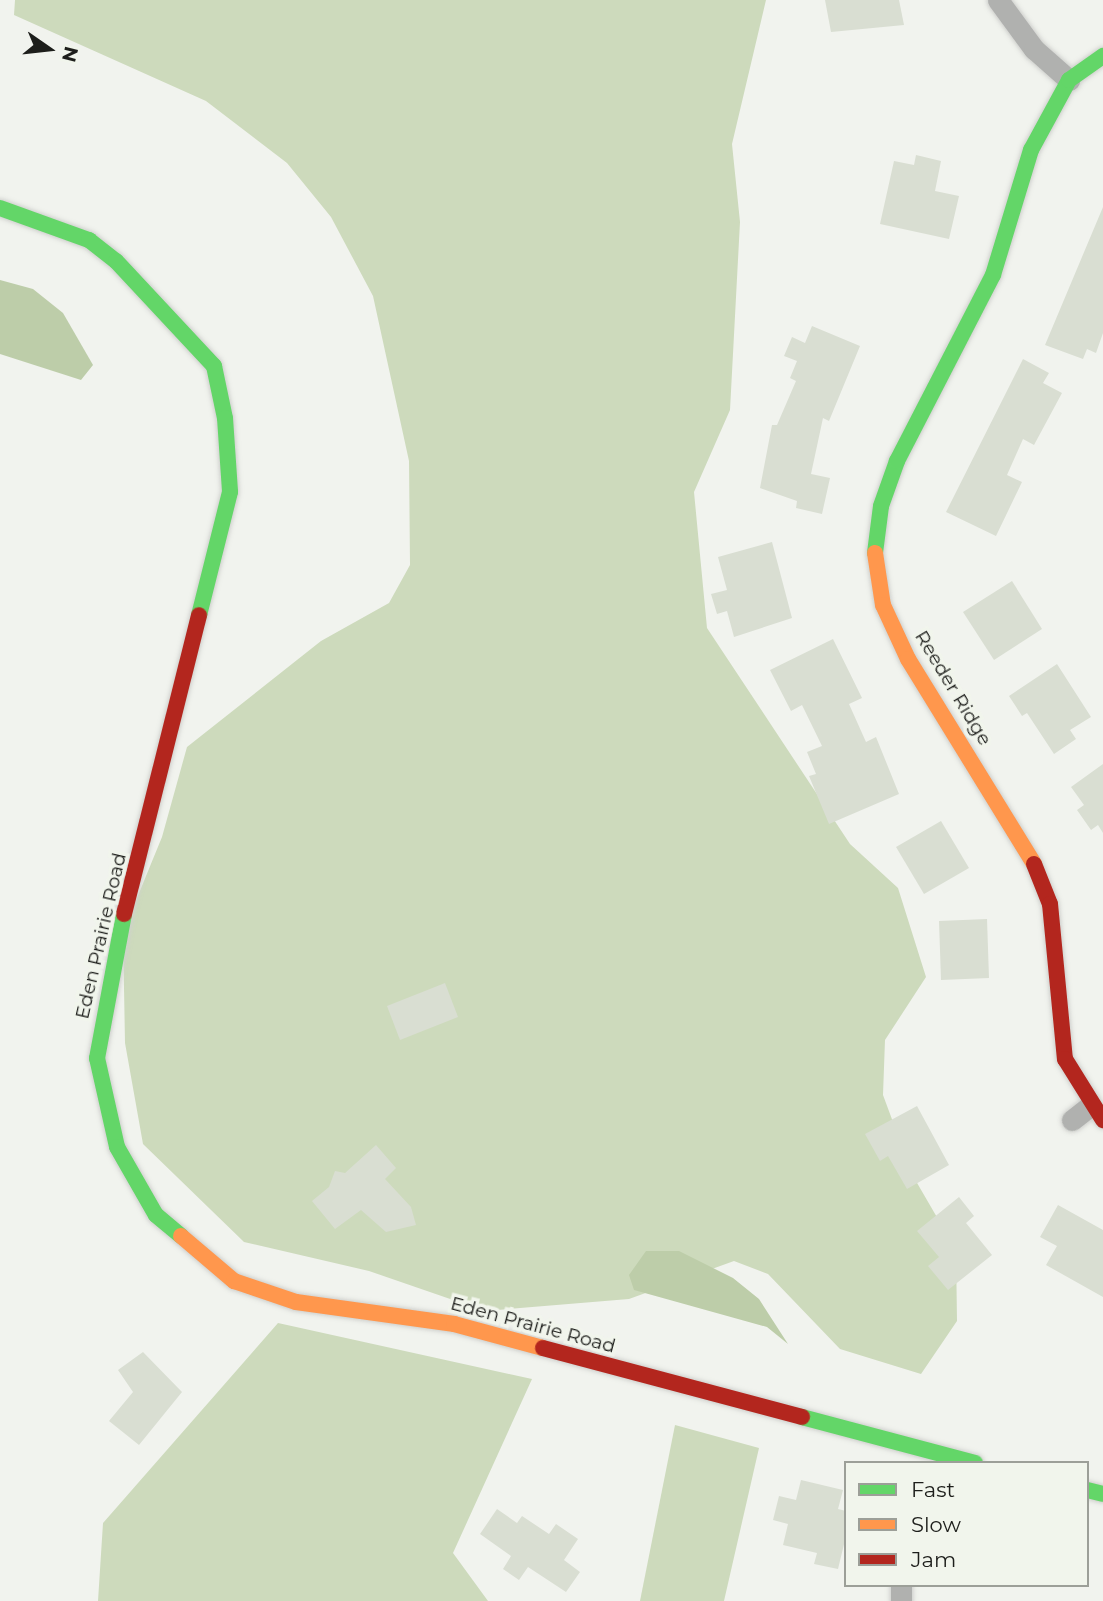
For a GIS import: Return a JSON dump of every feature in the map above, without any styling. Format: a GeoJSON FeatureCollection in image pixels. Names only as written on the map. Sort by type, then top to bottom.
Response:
{"type":"FeatureCollection","features":[{"type":"Feature","properties":{"kind":"street"},"geometry":{"type":"LineString","coordinates":[[998,0],[1034,49],[1069,79]]}},
{"type":"Feature","properties":{"kind":"street","name":"Reeder Ridge"},"geometry":{"type":"LineString","coordinates":[[1097,1113],[1065,1059],[1050,904],[1041,876],[908,659],[883,605],[875,555],[881,506],[897,461],[993,275],[1010,233],[1031,150],[1069,79],[1103,56]]}},
{"type":"Feature","properties":{"kind":"street","name":"Eden Prairie Road"},"geometry":{"type":"LineString","coordinates":[[0,208],[89,240],[116,261],[214,366],[225,418],[230,492],[108,980],[97,1058],[117,1147],[156,1215],[234,1281],[296,1302],[454,1324],[927,1457],[959,1461]]}},
{"type":"Feature","properties":{"kind":"street"},"geometry":{"type":"LineString","coordinates":[[1072,1119],[1097,1113]]}},
{"type":"Feature","properties":{"kind":"shaded area"},"geometry":{"type":"Polygon","coordinates":[[[15,0],[766,0],[732,144],[740,222],[730,410],[694,492],[707,628],[850,844],[898,888],[926,977],[885,1040],[883,1095],[913,1176],[956,1250],[957,1321],[921,1374],[840,1349],[768,1274],[734,1261],[629,1299],[485,1311],[369,1271],[244,1242],[143,1144],[125,1043],[123,932],[162,837],[187,747],[321,641],[389,603],[410,565],[409,461],[373,296],[331,217],[287,163],[206,101],[14,15],[15,0]]]}},
{"type":"Feature","properties":{"kind":"shaded area"},"geometry":{"type":"Polygon","coordinates":[[[0,280],[33,289],[63,313],[93,365],[81,380],[0,354],[0,280]]]}},
{"type":"Feature","properties":{"kind":"shaded area"},"geometry":{"type":"Polygon","coordinates":[[[646,1251],[679,1251],[733,1278],[759,1299],[788,1344],[767,1327],[634,1290],[629,1275],[646,1251]]]}},
{"type":"Feature","properties":{"kind":"shaded area"},"geometry":{"type":"Polygon","coordinates":[[[278,1323],[532,1379],[453,1553],[488,1601],[98,1601],[103,1523],[278,1323]]]}},
{"type":"Feature","properties":{"kind":"shaded area"},"geometry":{"type":"Polygon","coordinates":[[[675,1425],[759,1448],[724,1601],[640,1601],[675,1425]]]}},
{"type":"Feature","properties":{"kind":"building"},"geometry":{"type":"Polygon","coordinates":[[[825,0],[899,0],[904,25],[831,32],[825,0]]]}},
{"type":"Feature","properties":{"kind":"building"},"geometry":{"type":"Polygon","coordinates":[[[916,155],[941,161],[935,191],[959,196],[949,239],[880,224],[894,161],[914,165],[916,155]]]}},
{"type":"Feature","properties":{"kind":"building"},"geometry":{"type":"Polygon","coordinates":[[[1103,207],[1103,333],[1096,353],[1087,349],[1083,359],[1045,345],[1103,207]]]}},
{"type":"Feature","properties":{"kind":"building"},"geometry":{"type":"Polygon","coordinates":[[[812,326],[860,346],[829,421],[823,418],[811,474],[830,478],[822,514],[796,508],[797,501],[760,488],[772,425],[777,425],[796,381],[790,378],[797,361],[784,356],[792,337],[805,343],[812,326]]]}},
{"type":"Feature","properties":{"kind":"building"},"geometry":{"type":"Polygon","coordinates":[[[1023,359],[1049,373],[1043,383],[1062,393],[1034,445],[1023,439],[1007,475],[1022,482],[996,536],[946,512],[1023,359]]]}},
{"type":"Feature","properties":{"kind":"building"},"geometry":{"type":"Polygon","coordinates":[[[772,542],[792,618],[734,637],[727,611],[717,614],[711,594],[727,590],[718,557],[772,542]]]}},
{"type":"Feature","properties":{"kind":"building"},"geometry":{"type":"Polygon","coordinates":[[[1012,581],[1042,629],[994,660],[963,612],[1012,581]]]}},
{"type":"Feature","properties":{"kind":"building"},"geometry":{"type":"Polygon","coordinates":[[[833,639],[862,698],[849,704],[866,742],[876,737],[899,794],[829,824],[809,776],[816,774],[807,752],[822,746],[802,705],[791,711],[770,670],[833,639]]]}},
{"type":"Feature","properties":{"kind":"building"},"geometry":{"type":"Polygon","coordinates":[[[1057,664],[1091,717],[1070,730],[1076,739],[1054,754],[1027,713],[1022,716],[1009,696],[1057,664]]]}},
{"type":"Feature","properties":{"kind":"building"},"geometry":{"type":"Polygon","coordinates":[[[1103,764],[1103,833],[1098,825],[1091,830],[1077,810],[1084,805],[1071,787],[1103,764]]]}},
{"type":"Feature","properties":{"kind":"building"},"geometry":{"type":"Polygon","coordinates":[[[941,821],[969,868],[924,894],[896,847],[941,821]]]}},
{"type":"Feature","properties":{"kind":"building"},"geometry":{"type":"Polygon","coordinates":[[[987,919],[989,978],[941,980],[939,921],[987,919]]]}},
{"type":"Feature","properties":{"kind":"building"},"geometry":{"type":"Polygon","coordinates":[[[445,983],[458,1017],[400,1040],[387,1006],[445,983]]]}},
{"type":"Feature","properties":{"kind":"building"},"geometry":{"type":"Polygon","coordinates":[[[917,1106],[949,1165],[907,1189],[888,1156],[880,1161],[865,1134],[917,1106]]]}},
{"type":"Feature","properties":{"kind":"building"},"geometry":{"type":"Polygon","coordinates":[[[376,1145],[396,1168],[385,1179],[411,1207],[416,1225],[386,1232],[361,1210],[335,1229],[312,1201],[329,1187],[335,1171],[345,1173],[376,1145]]]}},
{"type":"Feature","properties":{"kind":"building"},"geometry":{"type":"Polygon","coordinates":[[[959,1197],[974,1216],[966,1223],[992,1255],[948,1290],[928,1266],[939,1257],[917,1231],[959,1197]]]}},
{"type":"Feature","properties":{"kind":"building"},"geometry":{"type":"Polygon","coordinates":[[[1058,1205],[1103,1230],[1103,1297],[1046,1265],[1057,1246],[1040,1237],[1058,1205]]]}},
{"type":"Feature","properties":{"kind":"building"},"geometry":{"type":"Polygon","coordinates":[[[143,1352],[182,1392],[139,1445],[109,1421],[133,1392],[118,1370],[143,1352]]]}},
{"type":"Feature","properties":{"kind":"building"},"geometry":{"type":"Polygon","coordinates":[[[801,1480],[843,1490],[838,1509],[844,1510],[844,1544],[838,1569],[814,1564],[817,1553],[783,1545],[788,1524],[773,1520],[779,1496],[796,1500],[801,1480]]]}},
{"type":"Feature","properties":{"kind":"building"},"geometry":{"type":"Polygon","coordinates":[[[497,1509],[517,1523],[522,1516],[549,1534],[556,1524],[578,1539],[564,1560],[580,1572],[566,1592],[528,1567],[519,1580],[503,1569],[511,1556],[480,1534],[497,1509]]]}},
{"type":"Feature","properties":{"kind":"traffic: fast"},"geometry":{"type":"LineString","coordinates":[[875,553],[881,506],[897,461],[993,275],[1031,150],[1069,80],[1103,56]]}},
{"type":"Feature","properties":{"kind":"traffic: fast"},"geometry":{"type":"LineString","coordinates":[[0,208],[89,240],[116,261],[214,366],[225,418],[230,492],[199,615]]}},
{"type":"Feature","properties":{"kind":"traffic: fast"},"geometry":{"type":"LineString","coordinates":[[124,914],[97,1058],[117,1147],[156,1215],[181,1236]]}},
{"type":"Feature","properties":{"kind":"traffic: fast"},"geometry":{"type":"LineString","coordinates":[[802,1417],[967,1461]]}},
{"type":"Feature","properties":{"kind":"traffic: fast"},"geometry":{"type":"LineString","coordinates":[[1089,1490],[1103,1494]]}},
{"type":"Feature","properties":{"kind":"traffic: slow"},"geometry":{"type":"LineString","coordinates":[[875,553],[883,605],[908,659],[1034,864]]}},
{"type":"Feature","properties":{"kind":"traffic: slow"},"geometry":{"type":"LineString","coordinates":[[181,1236],[234,1281],[296,1302],[454,1324],[543,1348]]}},
{"type":"Feature","properties":{"kind":"traffic: jam"},"geometry":{"type":"LineString","coordinates":[[124,914],[199,615]]}},
{"type":"Feature","properties":{"kind":"traffic: jam"},"geometry":{"type":"LineString","coordinates":[[1034,864],[1050,904],[1065,1059],[1103,1120]]}},
{"type":"Feature","properties":{"kind":"traffic: jam"},"geometry":{"type":"LineString","coordinates":[[543,1348],[802,1417]]}}]}
